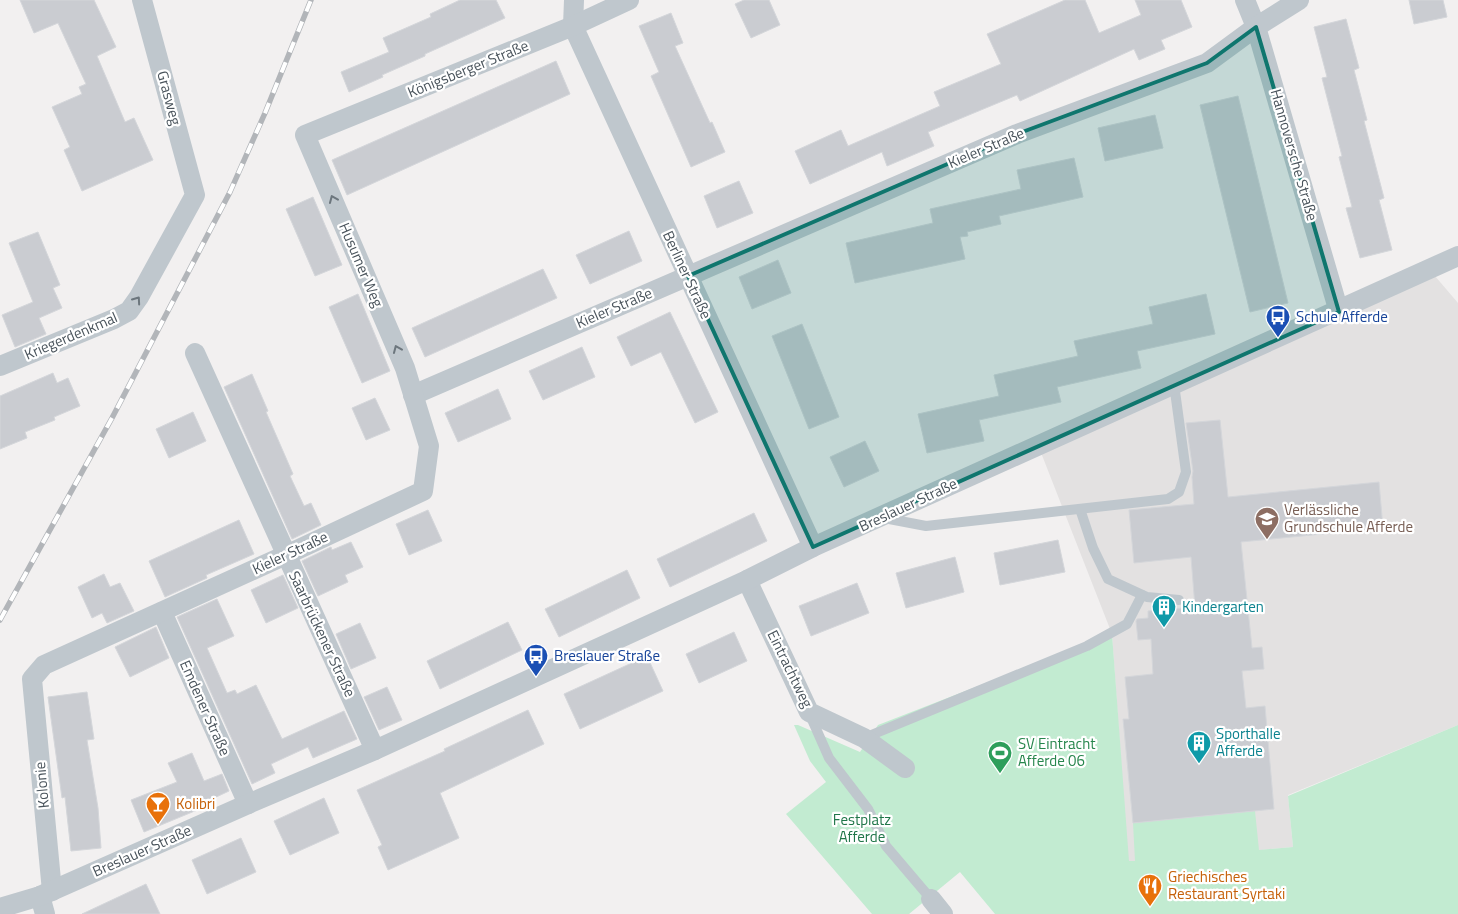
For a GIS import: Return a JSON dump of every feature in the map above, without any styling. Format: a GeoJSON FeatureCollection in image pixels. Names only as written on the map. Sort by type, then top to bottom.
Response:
{"type":"FeatureCollection","features":[{"type":"Feature","properties":{"kind":"street","name":"Grasweg"},"geometry":{"type":"LineString","coordinates":[[142,0],[195,195]]}},
{"type":"Feature","properties":{"kind":"street","name":"Berliner Straße"},"geometry":{"type":"LineString","coordinates":[[574,0],[574,26],[813,547]]}},
{"type":"Feature","properties":{"kind":"street","name":"Königsberger Straße"},"geometry":{"type":"LineString","coordinates":[[305,136],[574,26],[629,0]]}},
{"type":"Feature","properties":{"kind":"street","name":"Hannoversche Straße"},"geometry":{"type":"LineString","coordinates":[[1245,0],[1256,27],[1339,312]]}},
{"type":"Feature","properties":{"kind":"street","name":"Kieler Straße"},"geometry":{"type":"LineString","coordinates":[[32,680],[44,666],[286,556],[423,491],[429,446],[413,395],[1017,134],[1207,63],[1256,27],[1299,0]]}},
{"type":"Feature","properties":{"kind":"street","name":"Husumer Weg"},"geometry":{"type":"LineString","coordinates":[[305,136],[405,368],[413,395]]}},
{"type":"Feature","properties":{"kind":"street","name":"Kriegerdenkmal"},"geometry":{"type":"LineString","coordinates":[[0,366],[129,311],[148,284],[195,195]]}},
{"type":"Feature","properties":{"kind":"street","name":"Breslauer Straße"},"geometry":{"type":"LineString","coordinates":[[0,908],[46,900],[248,804],[375,750],[747,580],[813,547],[1174,384],[1339,312],[1458,256]]}},
{"type":"Feature","properties":{"kind":"street","name":"Saarbrückener Straße"},"geometry":{"type":"LineString","coordinates":[[195,353],[375,750]]}},
{"type":"Feature","properties":{"kind":"street","name":"Eintrachtweg"},"geometry":{"type":"LineString","coordinates":[[747,580],[809,712],[864,738],[905,768]]}},
{"type":"Feature","properties":{"kind":"street","name":"Emdener Straße"},"geometry":{"type":"LineString","coordinates":[[162,612],[248,804]]}},
{"type":"Feature","properties":{"kind":"street","name":"Kolonie"},"geometry":{"type":"LineString","coordinates":[[32,680],[46,900]]}},
{"type":"Feature","properties":{"kind":"lane"},"geometry":{"type":"LineString","coordinates":[[881,517],[926,526],[1168,499],[1179,492],[1186,472],[1174,384]]}},
{"type":"Feature","properties":{"kind":"lane"},"geometry":{"type":"LineString","coordinates":[[1080,509],[1093,548],[1108,578],[1147,597],[1179,600]]}},
{"type":"Feature","properties":{"kind":"lane"},"geometry":{"type":"LineString","coordinates":[[864,738],[1087,646],[1127,624],[1142,595]]}},
{"type":"Feature","properties":{"kind":"lane"},"geometry":{"type":"LineString","coordinates":[[809,712],[829,758],[868,809],[886,846],[937,907]]}},
{"type":"Feature","properties":{"kind":"highlighted area"},"geometry":{"type":"Polygon","coordinates":[[[1256,27],[1339,312],[813,547],[688,276],[1017,134],[1207,63],[1256,27]]]}},
{"type":"Feature","properties":{"kind":"shaded area","name":"Verlässliche Grundschule Afferde"},"geometry":{"type":"Polygon","coordinates":[[[1429,269],[1458,303],[1458,725],[1288,795],[1293,847],[1128,862],[1112,634],[1038,445],[1429,269]]]}},
{"type":"Feature","properties":{"kind":"green space","name":"SV Eintracht Afferde 06"},"geometry":{"type":"Polygon","coordinates":[[[1112,634],[1129,861],[1135,861],[1133,823],[1255,811],[1259,850],[1293,847],[1288,796],[1458,725],[1458,914],[995,914],[960,872],[909,914],[872,914],[786,814],[826,782],[810,761],[794,725],[798,725],[860,752],[878,725],[1112,634]]]}},
{"type":"Feature","properties":{"kind":"building"},"geometry":{"type":"Polygon","coordinates":[[[20,0],[94,0],[116,47],[97,56],[125,122],[134,118],[153,160],[82,191],[64,150],[70,147],[52,107],[82,94],[79,87],[86,84],[58,23],[34,33],[20,0]]]}},
{"type":"Feature","properties":{"kind":"building"},"geometry":{"type":"Polygon","coordinates":[[[460,0],[496,0],[505,18],[425,54],[425,56],[382,75],[383,77],[349,92],[341,72],[389,52],[383,38],[431,17],[430,14],[460,0]]]}},
{"type":"Feature","properties":{"kind":"building"},"geometry":{"type":"Polygon","coordinates":[[[744,0],[769,0],[780,25],[751,38],[735,4],[744,0]]]}},
{"type":"Feature","properties":{"kind":"building"},"geometry":{"type":"Polygon","coordinates":[[[1065,0],[1085,0],[1099,33],[1141,15],[1135,0],[1181,0],[1192,27],[1161,40],[1165,49],[1139,60],[1134,49],[1020,101],[1017,95],[928,132],[934,146],[887,166],[882,152],[810,184],[795,151],[841,130],[848,146],[940,106],[934,92],[1001,64],[987,34],[1065,0]]]}},
{"type":"Feature","properties":{"kind":"building"},"geometry":{"type":"Polygon","coordinates":[[[1409,0],[1443,0],[1447,17],[1414,24],[1409,0]]]}},
{"type":"Feature","properties":{"kind":"building"},"geometry":{"type":"Polygon","coordinates":[[[671,13],[683,43],[675,46],[725,152],[691,167],[651,76],[659,72],[639,26],[671,13]]]}},
{"type":"Feature","properties":{"kind":"building"},"geometry":{"type":"Polygon","coordinates":[[[1346,19],[1359,68],[1354,70],[1367,120],[1364,121],[1384,198],[1379,200],[1392,250],[1360,258],[1346,208],[1352,207],[1339,157],[1342,156],[1322,78],[1327,77],[1314,27],[1346,19]]]}},
{"type":"Feature","properties":{"kind":"building"},"geometry":{"type":"Polygon","coordinates":[[[556,61],[570,94],[347,195],[332,160],[556,61]]]}},
{"type":"Feature","properties":{"kind":"building"},"geometry":{"type":"Polygon","coordinates":[[[1238,96],[1288,303],[1250,312],[1200,105],[1238,96]]]}},
{"type":"Feature","properties":{"kind":"building"},"geometry":{"type":"Polygon","coordinates":[[[1155,115],[1163,148],[1105,161],[1098,128],[1155,115]]]}},
{"type":"Feature","properties":{"kind":"building"},"geometry":{"type":"Polygon","coordinates":[[[1074,158],[1083,197],[999,216],[1001,224],[967,232],[968,236],[960,237],[965,259],[855,283],[846,243],[933,223],[930,209],[1021,189],[1017,170],[1074,158]]]}},
{"type":"Feature","properties":{"kind":"building"},"geometry":{"type":"Polygon","coordinates":[[[739,181],[753,213],[717,228],[704,196],[739,181]]]}},
{"type":"Feature","properties":{"kind":"building"},"geometry":{"type":"Polygon","coordinates":[[[313,197],[342,265],[315,276],[286,209],[313,197]]]}},
{"type":"Feature","properties":{"kind":"building"},"geometry":{"type":"Polygon","coordinates":[[[629,231],[642,261],[590,284],[576,255],[629,231]]]}},
{"type":"Feature","properties":{"kind":"building"},"geometry":{"type":"Polygon","coordinates":[[[38,232],[60,285],[53,288],[62,308],[39,318],[46,334],[15,347],[2,315],[33,302],[9,243],[38,232]]]}},
{"type":"Feature","properties":{"kind":"building"},"geometry":{"type":"Polygon","coordinates":[[[778,260],[791,293],[752,309],[739,277],[778,260]]]}},
{"type":"Feature","properties":{"kind":"building"},"geometry":{"type":"Polygon","coordinates":[[[543,269],[557,298],[425,357],[412,328],[543,269]]]}},
{"type":"Feature","properties":{"kind":"building"},"geometry":{"type":"Polygon","coordinates":[[[358,294],[390,371],[362,383],[329,307],[358,294]]]}},
{"type":"Feature","properties":{"kind":"building"},"geometry":{"type":"Polygon","coordinates":[[[1206,294],[1215,334],[1137,351],[1141,368],[1057,387],[1061,402],[979,420],[984,441],[927,453],[918,414],[999,396],[994,375],[1078,356],[1074,341],[1153,324],[1149,307],[1206,294]]]}},
{"type":"Feature","properties":{"kind":"building"},"geometry":{"type":"Polygon","coordinates":[[[670,312],[718,412],[695,423],[661,352],[631,366],[617,337],[670,312]]]}},
{"type":"Feature","properties":{"kind":"building"},"geometry":{"type":"Polygon","coordinates":[[[802,324],[839,417],[809,429],[772,336],[802,324]]]}},
{"type":"Feature","properties":{"kind":"building"},"geometry":{"type":"Polygon","coordinates":[[[582,347],[595,377],[543,400],[529,371],[582,347]]]}},
{"type":"Feature","properties":{"kind":"building"},"geometry":{"type":"Polygon","coordinates":[[[53,373],[57,383],[68,378],[80,406],[54,417],[55,420],[25,432],[27,438],[0,449],[0,396],[53,373]]]}},
{"type":"Feature","properties":{"kind":"building"},"geometry":{"type":"Polygon","coordinates":[[[252,374],[293,474],[290,476],[304,506],[311,503],[321,525],[292,539],[224,387],[252,374]]]}},
{"type":"Feature","properties":{"kind":"building"},"geometry":{"type":"Polygon","coordinates":[[[498,389],[511,419],[458,442],[445,413],[498,389]]]}},
{"type":"Feature","properties":{"kind":"building"},"geometry":{"type":"Polygon","coordinates":[[[375,398],[390,430],[366,440],[352,408],[375,398]]]}},
{"type":"Feature","properties":{"kind":"building"},"geometry":{"type":"Polygon","coordinates":[[[193,412],[206,441],[169,458],[156,429],[193,412]]]}},
{"type":"Feature","properties":{"kind":"building"},"geometry":{"type":"Polygon","coordinates":[[[1220,420],[1228,497],[1379,482],[1383,528],[1241,542],[1252,648],[1262,647],[1264,669],[1242,671],[1246,708],[1265,706],[1274,809],[1133,823],[1123,719],[1129,719],[1125,677],[1153,674],[1151,639],[1138,640],[1136,621],[1137,619],[1148,618],[1148,611],[1195,607],[1191,557],[1134,563],[1129,510],[1194,504],[1193,471],[1186,423],[1220,420]]]}},
{"type":"Feature","properties":{"kind":"building"},"geometry":{"type":"Polygon","coordinates":[[[865,441],[879,471],[844,487],[830,457],[865,441]]]}},
{"type":"Feature","properties":{"kind":"building"},"geometry":{"type":"Polygon","coordinates":[[[428,510],[442,541],[409,555],[396,524],[428,510]]]}},
{"type":"Feature","properties":{"kind":"building"},"geometry":{"type":"Polygon","coordinates":[[[754,513],[767,541],[670,587],[657,559],[754,513]]]}},
{"type":"Feature","properties":{"kind":"building"},"geometry":{"type":"Polygon","coordinates":[[[239,520],[254,554],[206,575],[207,578],[165,597],[149,561],[239,520]]]}},
{"type":"Feature","properties":{"kind":"building"},"geometry":{"type":"Polygon","coordinates":[[[1058,540],[1065,572],[1000,585],[994,553],[1058,540]]]}},
{"type":"Feature","properties":{"kind":"building"},"geometry":{"type":"Polygon","coordinates":[[[351,542],[363,567],[345,575],[348,582],[318,596],[302,561],[331,547],[332,550],[351,542]]]}},
{"type":"Feature","properties":{"kind":"building"},"geometry":{"type":"Polygon","coordinates":[[[955,557],[964,592],[906,608],[896,573],[955,557]]]}},
{"type":"Feature","properties":{"kind":"building"},"geometry":{"type":"Polygon","coordinates":[[[627,570],[640,598],[559,637],[545,609],[627,570]]]}},
{"type":"Feature","properties":{"kind":"building"},"geometry":{"type":"Polygon","coordinates":[[[104,574],[110,587],[120,583],[134,611],[107,623],[102,613],[92,618],[78,587],[104,574]]]}},
{"type":"Feature","properties":{"kind":"building"},"geometry":{"type":"Polygon","coordinates":[[[283,575],[298,608],[266,623],[251,590],[283,575]]]}},
{"type":"Feature","properties":{"kind":"building"},"geometry":{"type":"Polygon","coordinates":[[[857,583],[869,613],[811,636],[799,606],[857,583]]]}},
{"type":"Feature","properties":{"kind":"building"},"geometry":{"type":"Polygon","coordinates":[[[217,599],[234,636],[207,648],[227,693],[235,690],[237,694],[256,685],[282,739],[344,711],[357,739],[313,758],[308,747],[271,764],[275,773],[252,784],[177,617],[217,599]]]}},
{"type":"Feature","properties":{"kind":"building"},"geometry":{"type":"Polygon","coordinates":[[[508,622],[522,650],[440,689],[427,661],[508,622]]]}},
{"type":"Feature","properties":{"kind":"building"},"geometry":{"type":"Polygon","coordinates":[[[360,623],[376,658],[351,669],[336,634],[360,623]]]}},
{"type":"Feature","properties":{"kind":"building"},"geometry":{"type":"Polygon","coordinates":[[[156,627],[169,658],[130,677],[115,647],[156,627]]]}},
{"type":"Feature","properties":{"kind":"building"},"geometry":{"type":"Polygon","coordinates":[[[734,632],[747,661],[699,683],[686,654],[734,632]]]}},
{"type":"Feature","properties":{"kind":"building"},"geometry":{"type":"Polygon","coordinates":[[[647,656],[663,691],[580,729],[564,694],[647,656]]]}},
{"type":"Feature","properties":{"kind":"building"},"geometry":{"type":"Polygon","coordinates":[[[387,687],[402,720],[379,730],[364,697],[387,687]]]}},
{"type":"Feature","properties":{"kind":"building"},"geometry":{"type":"Polygon","coordinates":[[[87,692],[94,739],[87,740],[98,808],[101,848],[71,851],[65,797],[62,798],[48,697],[87,692]]]}},
{"type":"Feature","properties":{"kind":"building"},"geometry":{"type":"Polygon","coordinates":[[[528,710],[544,744],[440,793],[459,838],[388,870],[378,847],[382,845],[357,790],[445,751],[444,749],[528,710]]]}},
{"type":"Feature","properties":{"kind":"building"},"geometry":{"type":"Polygon","coordinates":[[[192,753],[204,781],[222,774],[229,791],[212,799],[214,803],[144,832],[131,800],[177,782],[168,763],[192,753]]]}},
{"type":"Feature","properties":{"kind":"building"},"geometry":{"type":"Polygon","coordinates":[[[324,798],[339,833],[290,855],[274,821],[324,798]]]}},
{"type":"Feature","properties":{"kind":"building"},"geometry":{"type":"Polygon","coordinates":[[[241,838],[256,872],[207,894],[192,860],[241,838]]]}},
{"type":"Feature","properties":{"kind":"building"},"geometry":{"type":"Polygon","coordinates":[[[146,884],[160,914],[82,914],[146,884]]]}},
{"type":"Feature","properties":{"kind":"railway"},"geometry":{"type":"LineString","coordinates":[[0,620],[112,418],[230,192],[265,113],[311,0]]}},
{"type":"Feature","properties":{"kind":"place","name":"Schule Afferde"},"geometry":{"type":"Point","coordinates":[1278,338]}},
{"type":"Feature","properties":{"kind":"place","name":"Verlässliche Grundschule Afferde"},"geometry":{"type":"Point","coordinates":[1267,540]}},
{"type":"Feature","properties":{"kind":"place","name":"Kindergarten"},"geometry":{"type":"Point","coordinates":[1164,628]}},
{"type":"Feature","properties":{"kind":"place","name":"Breslauer Straße"},"geometry":{"type":"Point","coordinates":[536,677]}},
{"type":"Feature","properties":{"kind":"place","name":"Sporthalle Afferde"},"geometry":{"type":"Point","coordinates":[1199,764]}},
{"type":"Feature","properties":{"kind":"place","name":"SV Eintracht Afferde 06"},"geometry":{"type":"Point","coordinates":[1000,774]}},
{"type":"Feature","properties":{"kind":"place","name":"Kolibri"},"geometry":{"type":"Point","coordinates":[158,825]}},
{"type":"Feature","properties":{"kind":"place","name":"Griechisches Restaurant Syrtaki"},"geometry":{"type":"Point","coordinates":[1150,907]}},
{"type":"Feature","properties":{"kind":"park label","name":"Festplatz Afferde"},"geometry":{"type":"Point","coordinates":[862,828]}}]}
